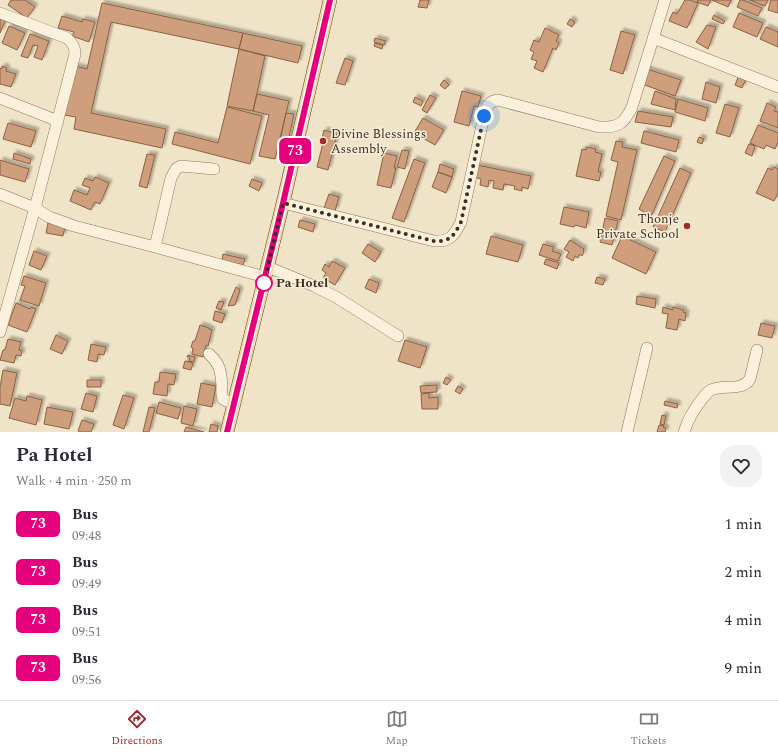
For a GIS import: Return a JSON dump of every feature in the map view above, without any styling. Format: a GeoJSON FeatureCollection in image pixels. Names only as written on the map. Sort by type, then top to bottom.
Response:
{"type":"FeatureCollection","features":[{"type":"Feature","properties":{"kind":"main road"},"geometry":{"type":"LineString","coordinates":[[227,432],[267,272],[330,0]]}},
{"type":"Feature","properties":{"kind":"street"},"geometry":{"type":"LineString","coordinates":[[283,203],[434,241],[449,239],[456,233],[461,222],[484,116],[489,104],[498,100],[599,126],[609,127],[620,124],[628,116],[632,107],[665,0]]}},
{"type":"Feature","properties":{"kind":"street"},"geometry":{"type":"LineString","coordinates":[[0,13],[67,38],[74,44],[75,49],[75,54],[35,208],[5,293],[0,332]]}},
{"type":"Feature","properties":{"kind":"street"},"geometry":{"type":"LineString","coordinates":[[653,38],[778,87]]}},
{"type":"Feature","properties":{"kind":"street"},"geometry":{"type":"LineString","coordinates":[[0,98],[58,121]]}},
{"type":"Feature","properties":{"kind":"street"},"geometry":{"type":"LineString","coordinates":[[156,247],[171,178],[176,169],[181,166],[214,169]]}},
{"type":"Feature","properties":{"kind":"street"},"geometry":{"type":"LineString","coordinates":[[0,194],[35,208],[49,217],[74,226],[156,247],[267,272],[314,286],[336,297],[398,336]]}},
{"type":"Feature","properties":{"kind":"street"},"geometry":{"type":"LineString","coordinates":[[627,432],[647,348]]}},
{"type":"Feature","properties":{"kind":"street"},"geometry":{"type":"LineString","coordinates":[[684,432],[691,414],[708,392],[717,388],[745,385],[748,382],[750,379],[756,350]]}},
{"type":"Feature","properties":{"kind":"street"},"geometry":{"type":"LineString","coordinates":[[209,354],[216,360],[220,370],[223,399],[234,402]]}},
{"type":"Feature","properties":{"kind":"building"},"geometry":{"type":"Polygon","coordinates":[[[11,0],[25,0],[35,7],[27,18],[8,5],[11,0]]]}},
{"type":"Feature","properties":{"kind":"building"},"geometry":{"type":"Polygon","coordinates":[[[420,0],[429,0],[427,8],[418,7],[420,0]]]}},
{"type":"Feature","properties":{"kind":"building"},"geometry":{"type":"Polygon","coordinates":[[[685,0],[698,3],[687,28],[669,21],[673,12],[677,14],[685,0]]]}},
{"type":"Feature","properties":{"kind":"building"},"geometry":{"type":"Polygon","coordinates":[[[698,0],[711,0],[708,6],[697,2],[698,0]]]}},
{"type":"Feature","properties":{"kind":"building"},"geometry":{"type":"Polygon","coordinates":[[[712,0],[731,0],[728,7],[712,0]]]}},
{"type":"Feature","properties":{"kind":"building"},"geometry":{"type":"Polygon","coordinates":[[[740,0],[762,8],[758,16],[737,7],[740,0]]]}},
{"type":"Feature","properties":{"kind":"building"},"geometry":{"type":"Polygon","coordinates":[[[750,0],[768,0],[765,6],[750,0]]]}},
{"type":"Feature","properties":{"kind":"building"},"geometry":{"type":"Polygon","coordinates":[[[771,0],[778,0],[778,13],[768,10],[771,0]]]}},
{"type":"Feature","properties":{"kind":"building"},"geometry":{"type":"Polygon","coordinates":[[[102,3],[243,33],[239,49],[111,22],[91,113],[166,129],[162,148],[74,129],[76,117],[64,115],[75,66],[87,69],[102,3]]]}},
{"type":"Feature","properties":{"kind":"building"},"geometry":{"type":"Polygon","coordinates":[[[739,13],[763,23],[757,37],[733,27],[739,13]]]}},
{"type":"Feature","properties":{"kind":"building"},"geometry":{"type":"Polygon","coordinates":[[[714,15],[725,21],[723,24],[712,19],[714,15]]]}},
{"type":"Feature","properties":{"kind":"building"},"geometry":{"type":"Polygon","coordinates":[[[0,16],[6,19],[0,33],[0,16]]]}},
{"type":"Feature","properties":{"kind":"building"},"geometry":{"type":"Polygon","coordinates":[[[62,16],[82,22],[83,19],[95,22],[89,42],[72,36],[74,32],[58,28],[62,16]]]}},
{"type":"Feature","properties":{"kind":"building"},"geometry":{"type":"Polygon","coordinates":[[[570,19],[575,22],[572,27],[567,24],[570,19]]]}},
{"type":"Feature","properties":{"kind":"building"},"geometry":{"type":"Polygon","coordinates":[[[707,25],[716,27],[708,49],[696,42],[707,25]]]}},
{"type":"Feature","properties":{"kind":"building"},"geometry":{"type":"Polygon","coordinates":[[[9,26],[25,33],[17,50],[2,43],[9,26]]]}},
{"type":"Feature","properties":{"kind":"building"},"geometry":{"type":"Polygon","coordinates":[[[766,27],[778,32],[778,47],[760,39],[766,27]]]}},
{"type":"Feature","properties":{"kind":"building"},"geometry":{"type":"Polygon","coordinates":[[[545,28],[559,35],[556,41],[559,43],[556,50],[553,48],[543,72],[534,68],[537,61],[531,59],[534,52],[530,50],[534,40],[539,42],[545,28]]]}},
{"type":"Feature","properties":{"kind":"building"},"geometry":{"type":"Polygon","coordinates":[[[621,31],[635,35],[623,74],[610,70],[621,31]]]}},
{"type":"Feature","properties":{"kind":"building"},"geometry":{"type":"Polygon","coordinates":[[[243,33],[302,46],[298,63],[239,49],[243,33]]]}},
{"type":"Feature","properties":{"kind":"building"},"geometry":{"type":"Polygon","coordinates":[[[30,34],[49,41],[42,60],[34,57],[38,46],[33,45],[28,58],[21,56],[30,34]]]}},
{"type":"Feature","properties":{"kind":"building"},"geometry":{"type":"Polygon","coordinates":[[[375,38],[386,41],[384,45],[374,42],[375,38]]]}},
{"type":"Feature","properties":{"kind":"building"},"geometry":{"type":"Polygon","coordinates":[[[375,43],[383,45],[382,49],[374,46],[375,43]]]}},
{"type":"Feature","properties":{"kind":"building"},"geometry":{"type":"Polygon","coordinates":[[[239,49],[265,56],[253,111],[227,106],[239,49]]]}},
{"type":"Feature","properties":{"kind":"building"},"geometry":{"type":"Polygon","coordinates":[[[345,58],[353,61],[345,85],[336,83],[345,58]]]}},
{"type":"Feature","properties":{"kind":"building"},"geometry":{"type":"Polygon","coordinates":[[[2,66],[7,68],[6,71],[16,74],[11,87],[0,84],[0,68],[2,69],[2,66]]]}},
{"type":"Feature","properties":{"kind":"building"},"geometry":{"type":"Polygon","coordinates":[[[647,69],[681,80],[675,96],[642,84],[647,69]]]}},
{"type":"Feature","properties":{"kind":"building"},"geometry":{"type":"Polygon","coordinates":[[[739,75],[746,79],[742,88],[735,85],[739,75]]]}},
{"type":"Feature","properties":{"kind":"building"},"geometry":{"type":"Polygon","coordinates":[[[444,80],[449,85],[445,89],[440,85],[444,80]]]}},
{"type":"Feature","properties":{"kind":"building"},"geometry":{"type":"Polygon","coordinates":[[[706,82],[720,87],[716,103],[702,99],[706,82]]]}},
{"type":"Feature","properties":{"kind":"building"},"geometry":{"type":"Polygon","coordinates":[[[462,91],[481,96],[478,107],[474,106],[469,126],[454,122],[462,91]]]}},
{"type":"Feature","properties":{"kind":"building"},"geometry":{"type":"Polygon","coordinates":[[[655,91],[676,99],[675,110],[651,104],[655,91]]]}},
{"type":"Feature","properties":{"kind":"building"},"geometry":{"type":"Polygon","coordinates":[[[257,94],[289,101],[275,159],[259,156],[269,115],[253,111],[257,94]]]}},
{"type":"Feature","properties":{"kind":"building"},"geometry":{"type":"Polygon","coordinates":[[[430,95],[436,98],[427,113],[422,110],[430,95]]]}},
{"type":"Feature","properties":{"kind":"building"},"geometry":{"type":"Polygon","coordinates":[[[415,97],[423,101],[421,106],[413,102],[415,97]]]}},
{"type":"Feature","properties":{"kind":"building"},"geometry":{"type":"Polygon","coordinates":[[[678,99],[708,108],[705,121],[675,112],[678,99]]]}},
{"type":"Feature","properties":{"kind":"building"},"geometry":{"type":"Polygon","coordinates":[[[767,103],[776,107],[774,111],[778,112],[778,128],[760,121],[767,103]]]}},
{"type":"Feature","properties":{"kind":"building"},"geometry":{"type":"Polygon","coordinates":[[[725,104],[739,108],[730,137],[716,133],[725,104]]]}},
{"type":"Feature","properties":{"kind":"building"},"geometry":{"type":"Polygon","coordinates":[[[227,107],[262,116],[250,164],[172,144],[175,132],[218,143],[227,107]]]}},
{"type":"Feature","properties":{"kind":"building"},"geometry":{"type":"Polygon","coordinates":[[[638,111],[673,117],[671,127],[635,122],[638,111]]]}},
{"type":"Feature","properties":{"kind":"building"},"geometry":{"type":"Polygon","coordinates":[[[286,113],[294,114],[287,146],[279,145],[286,113]]]}},
{"type":"Feature","properties":{"kind":"building"},"geometry":{"type":"Polygon","coordinates":[[[423,118],[444,130],[435,145],[414,133],[423,118]]]}},
{"type":"Feature","properties":{"kind":"building"},"geometry":{"type":"Polygon","coordinates":[[[8,123],[36,131],[31,147],[3,139],[8,123]]]}},
{"type":"Feature","properties":{"kind":"building"},"geometry":{"type":"Polygon","coordinates":[[[758,125],[778,133],[778,142],[775,149],[766,145],[764,149],[750,143],[758,125]]]}},
{"type":"Feature","properties":{"kind":"building"},"geometry":{"type":"Polygon","coordinates":[[[324,130],[337,134],[328,170],[317,167],[323,143],[321,143],[324,130]]]}},
{"type":"Feature","properties":{"kind":"building"},"geometry":{"type":"Polygon","coordinates":[[[644,131],[679,140],[676,152],[641,143],[644,131]]]}},
{"type":"Feature","properties":{"kind":"building"},"geometry":{"type":"Polygon","coordinates":[[[699,137],[704,139],[702,144],[697,142],[699,137]]]}},
{"type":"Feature","properties":{"kind":"building"},"geometry":{"type":"Polygon","coordinates":[[[616,141],[623,142],[622,147],[637,150],[621,220],[606,216],[618,162],[611,160],[616,141]]]}},
{"type":"Feature","properties":{"kind":"building"},"geometry":{"type":"Polygon","coordinates":[[[749,144],[755,146],[752,156],[745,153],[749,144]]]}},
{"type":"Feature","properties":{"kind":"building"},"geometry":{"type":"Polygon","coordinates":[[[587,147],[596,149],[595,152],[602,154],[598,172],[601,172],[599,181],[576,176],[582,149],[586,150],[587,147]]]}},
{"type":"Feature","properties":{"kind":"building"},"geometry":{"type":"Polygon","coordinates":[[[402,150],[409,151],[405,169],[397,167],[402,150]]]}},
{"type":"Feature","properties":{"kind":"building"},"geometry":{"type":"Polygon","coordinates":[[[14,153],[31,159],[30,164],[13,159],[14,153]]]}},
{"type":"Feature","properties":{"kind":"building"},"geometry":{"type":"Polygon","coordinates":[[[384,153],[397,156],[394,168],[396,168],[391,188],[377,185],[384,153]]]}},
{"type":"Feature","properties":{"kind":"building"},"geometry":{"type":"Polygon","coordinates":[[[147,154],[155,155],[147,188],[139,186],[147,154]]]}},
{"type":"Feature","properties":{"kind":"building"},"geometry":{"type":"Polygon","coordinates":[[[664,156],[675,161],[651,217],[639,209],[664,156]]]}},
{"type":"Feature","properties":{"kind":"building"},"geometry":{"type":"Polygon","coordinates":[[[414,159],[425,163],[404,222],[392,218],[414,159]]]}},
{"type":"Feature","properties":{"kind":"building"},"geometry":{"type":"Polygon","coordinates":[[[0,160],[29,169],[25,182],[0,175],[0,160]]]}},
{"type":"Feature","properties":{"kind":"building"},"geometry":{"type":"Polygon","coordinates":[[[440,164],[454,169],[452,177],[438,172],[440,164]]]}},
{"type":"Feature","properties":{"kind":"building"},"geometry":{"type":"Polygon","coordinates":[[[477,165],[531,176],[528,189],[522,187],[522,191],[514,189],[515,186],[504,184],[503,190],[493,188],[494,181],[489,180],[488,187],[480,185],[481,179],[474,177],[477,165]]]}},
{"type":"Feature","properties":{"kind":"building"},"geometry":{"type":"Polygon","coordinates":[[[774,167],[778,169],[778,193],[774,201],[756,193],[768,168],[772,170],[774,167]]]}},
{"type":"Feature","properties":{"kind":"building"},"geometry":{"type":"Polygon","coordinates":[[[680,168],[691,173],[665,232],[653,227],[680,168]]]}},
{"type":"Feature","properties":{"kind":"building"},"geometry":{"type":"Polygon","coordinates":[[[438,172],[452,177],[446,193],[432,187],[438,172]]]}},
{"type":"Feature","properties":{"kind":"building"},"geometry":{"type":"Polygon","coordinates":[[[95,177],[109,183],[100,204],[95,202],[91,210],[70,201],[74,190],[87,195],[90,188],[82,185],[85,178],[93,181],[95,177]]]}},
{"type":"Feature","properties":{"kind":"building"},"geometry":{"type":"Polygon","coordinates":[[[252,179],[262,183],[259,191],[249,186],[252,179]]]}},
{"type":"Feature","properties":{"kind":"building"},"geometry":{"type":"Polygon","coordinates":[[[329,194],[339,197],[335,211],[324,208],[329,194]]]}},
{"type":"Feature","properties":{"kind":"building"},"geometry":{"type":"Polygon","coordinates":[[[564,207],[589,212],[586,228],[575,225],[574,227],[560,224],[564,207]]]}},
{"type":"Feature","properties":{"kind":"building"},"geometry":{"type":"Polygon","coordinates":[[[605,218],[618,221],[612,245],[600,242],[605,218]]]}},
{"type":"Feature","properties":{"kind":"building"},"geometry":{"type":"Polygon","coordinates":[[[300,220],[315,224],[313,232],[298,227],[300,220]]]}},
{"type":"Feature","properties":{"kind":"building"},"geometry":{"type":"Polygon","coordinates":[[[48,223],[65,226],[63,236],[46,233],[48,223]]]}},
{"type":"Feature","properties":{"kind":"building"},"geometry":{"type":"Polygon","coordinates":[[[491,236],[523,245],[518,262],[486,254],[491,236]]]}},
{"type":"Feature","properties":{"kind":"building"},"geometry":{"type":"Polygon","coordinates":[[[622,236],[656,252],[646,274],[612,258],[622,236]]]}},
{"type":"Feature","properties":{"kind":"building"},"geometry":{"type":"Polygon","coordinates":[[[570,240],[584,249],[582,256],[580,254],[578,258],[575,256],[573,261],[566,257],[569,252],[564,249],[570,240]]]}},
{"type":"Feature","properties":{"kind":"building"},"geometry":{"type":"Polygon","coordinates":[[[368,244],[381,252],[375,262],[362,253],[368,244]]]}},
{"type":"Feature","properties":{"kind":"building"},"geometry":{"type":"Polygon","coordinates":[[[543,244],[554,247],[552,251],[561,254],[558,261],[539,255],[543,244]]]}},
{"type":"Feature","properties":{"kind":"building"},"geometry":{"type":"Polygon","coordinates":[[[34,251],[47,256],[41,270],[29,265],[34,251]]]}},
{"type":"Feature","properties":{"kind":"building"},"geometry":{"type":"Polygon","coordinates":[[[223,254],[245,259],[243,265],[222,260],[223,254]]]}},
{"type":"Feature","properties":{"kind":"building"},"geometry":{"type":"Polygon","coordinates":[[[546,259],[559,263],[557,269],[544,264],[546,259]]]}},
{"type":"Feature","properties":{"kind":"building"},"geometry":{"type":"Polygon","coordinates":[[[332,261],[345,268],[335,285],[323,278],[326,273],[322,270],[325,264],[329,267],[332,261]]]}},
{"type":"Feature","properties":{"kind":"building"},"geometry":{"type":"Polygon","coordinates":[[[24,276],[46,283],[39,306],[20,300],[25,286],[21,285],[24,276]]]}},
{"type":"Feature","properties":{"kind":"building"},"geometry":{"type":"Polygon","coordinates":[[[597,277],[605,279],[603,285],[595,283],[597,277]]]}},
{"type":"Feature","properties":{"kind":"building"},"geometry":{"type":"Polygon","coordinates":[[[369,279],[379,283],[376,293],[365,288],[369,279]]]}},
{"type":"Feature","properties":{"kind":"building"},"geometry":{"type":"Polygon","coordinates":[[[236,287],[240,290],[235,305],[228,306],[236,287]]]}},
{"type":"Feature","properties":{"kind":"building"},"geometry":{"type":"Polygon","coordinates":[[[637,296],[656,299],[655,308],[636,304],[637,296]]]}},
{"type":"Feature","properties":{"kind":"building"},"geometry":{"type":"Polygon","coordinates":[[[219,301],[224,302],[221,310],[216,308],[219,301]]]}},
{"type":"Feature","properties":{"kind":"building"},"geometry":{"type":"Polygon","coordinates":[[[16,303],[30,309],[31,307],[36,309],[27,332],[8,325],[16,303]]]}},
{"type":"Feature","properties":{"kind":"building"},"geometry":{"type":"Polygon","coordinates":[[[663,307],[673,310],[673,307],[684,310],[683,312],[686,313],[685,321],[679,319],[677,330],[666,328],[668,314],[662,313],[663,307]]]}},
{"type":"Feature","properties":{"kind":"building"},"geometry":{"type":"Polygon","coordinates":[[[215,311],[225,314],[222,323],[213,320],[215,311]]]}},
{"type":"Feature","properties":{"kind":"building"},"geometry":{"type":"Polygon","coordinates":[[[761,323],[775,326],[772,338],[758,335],[761,323]]]}},
{"type":"Feature","properties":{"kind":"building"},"geometry":{"type":"Polygon","coordinates":[[[200,325],[212,330],[208,346],[206,345],[203,357],[192,354],[193,348],[191,347],[193,341],[195,341],[200,325]]]}},
{"type":"Feature","properties":{"kind":"building"},"geometry":{"type":"Polygon","coordinates":[[[56,335],[68,341],[62,354],[50,349],[56,335]]]}},
{"type":"Feature","properties":{"kind":"building"},"geometry":{"type":"Polygon","coordinates":[[[8,339],[21,342],[19,350],[22,351],[21,356],[16,355],[14,363],[0,360],[8,339]]]}},
{"type":"Feature","properties":{"kind":"building"},"geometry":{"type":"Polygon","coordinates":[[[405,340],[427,347],[420,368],[398,361],[405,340]]]}},
{"type":"Feature","properties":{"kind":"building"},"geometry":{"type":"Polygon","coordinates":[[[91,344],[106,347],[104,355],[98,354],[97,362],[88,360],[91,344]]]}},
{"type":"Feature","properties":{"kind":"building"},"geometry":{"type":"Polygon","coordinates":[[[188,355],[195,357],[194,362],[189,361],[190,357],[187,357],[188,355]]]}},
{"type":"Feature","properties":{"kind":"building"},"geometry":{"type":"Polygon","coordinates":[[[185,361],[193,363],[191,370],[183,368],[185,361]]]}},
{"type":"Feature","properties":{"kind":"building"},"geometry":{"type":"Polygon","coordinates":[[[3,370],[17,373],[10,406],[0,404],[0,387],[3,370]]]}},
{"type":"Feature","properties":{"kind":"building"},"geometry":{"type":"Polygon","coordinates":[[[160,372],[176,374],[174,385],[168,384],[167,396],[153,394],[155,382],[159,382],[160,372]]]}},
{"type":"Feature","properties":{"kind":"building"},"geometry":{"type":"Polygon","coordinates":[[[446,377],[451,380],[447,385],[443,383],[446,377]]]}},
{"type":"Feature","properties":{"kind":"building"},"geometry":{"type":"Polygon","coordinates":[[[87,380],[101,380],[101,387],[87,387],[87,380]]]}},
{"type":"Feature","properties":{"kind":"building"},"geometry":{"type":"Polygon","coordinates":[[[201,383],[216,386],[212,407],[197,404],[201,383]]]}},
{"type":"Feature","properties":{"kind":"building"},"geometry":{"type":"Polygon","coordinates":[[[437,385],[437,392],[421,393],[420,386],[437,385]]]}},
{"type":"Feature","properties":{"kind":"building"},"geometry":{"type":"Polygon","coordinates":[[[458,386],[463,389],[460,394],[455,391],[458,386]]]}},
{"type":"Feature","properties":{"kind":"building"},"geometry":{"type":"Polygon","coordinates":[[[86,393],[97,396],[93,412],[81,409],[86,393]]]}},
{"type":"Feature","properties":{"kind":"building"},"geometry":{"type":"Polygon","coordinates":[[[429,393],[429,398],[438,397],[438,409],[422,409],[421,394],[429,393]]]}},
{"type":"Feature","properties":{"kind":"building"},"geometry":{"type":"Polygon","coordinates":[[[123,395],[134,398],[124,429],[113,425],[123,395]]]}},
{"type":"Feature","properties":{"kind":"building"},"geometry":{"type":"Polygon","coordinates":[[[27,396],[42,400],[36,425],[9,418],[15,398],[26,401],[27,396]]]}},
{"type":"Feature","properties":{"kind":"building"},"geometry":{"type":"Polygon","coordinates":[[[665,401],[678,404],[677,408],[664,405],[665,401]]]}},
{"type":"Feature","properties":{"kind":"building"},"geometry":{"type":"Polygon","coordinates":[[[159,402],[181,408],[178,419],[156,413],[159,402]]]}},
{"type":"Feature","properties":{"kind":"building"},"geometry":{"type":"Polygon","coordinates":[[[184,406],[197,409],[193,426],[181,423],[184,406]]]}},
{"type":"Feature","properties":{"kind":"building"},"geometry":{"type":"Polygon","coordinates":[[[47,407],[73,412],[69,429],[44,424],[47,407]]]}},
{"type":"Feature","properties":{"kind":"building"},"geometry":{"type":"Polygon","coordinates":[[[149,407],[155,408],[149,432],[143,432],[149,407]]]}},
{"type":"Feature","properties":{"kind":"building"},"geometry":{"type":"Polygon","coordinates":[[[662,415],[666,416],[664,425],[660,424],[662,415]]]}},
{"type":"Feature","properties":{"kind":"building"},"geometry":{"type":"Polygon","coordinates":[[[82,420],[94,424],[91,432],[78,431],[82,420]]]}},
{"type":"Feature","properties":{"kind":"building"},"geometry":{"type":"Polygon","coordinates":[[[211,424],[218,426],[217,432],[209,432],[211,424]]]}},
{"type":"Feature","properties":{"kind":"building"},"geometry":{"type":"Polygon","coordinates":[[[659,425],[666,428],[665,432],[657,432],[659,425]]]}},
{"type":"Feature","properties":{"kind":"building"},"geometry":{"type":"Polygon","coordinates":[[[186,427],[204,432],[184,432],[186,427]]]}},
{"type":"Feature","properties":{"kind":"bus line","name":"73"},"geometry":{"type":"LineString","coordinates":[[227,432],[283,203],[330,0]]}},
{"type":"Feature","properties":{"kind":"place","name":"Divine Blessings Assembly"},"geometry":{"type":"Point","coordinates":[323,141]}},
{"type":"Feature","properties":{"kind":"place","name":"Thonje Private School"},"geometry":{"type":"Point","coordinates":[687,226]}},
{"type":"Feature","properties":{"kind":"place","name":"Pa Hotel"},"geometry":{"type":"Point","coordinates":[264,283]}},
{"type":"Feature","properties":{"kind":"route"},"geometry":{"type":"LineString","coordinates":[[264,283],[283,203],[434,241],[449,239],[456,233],[461,222],[484,116]]}}]}
